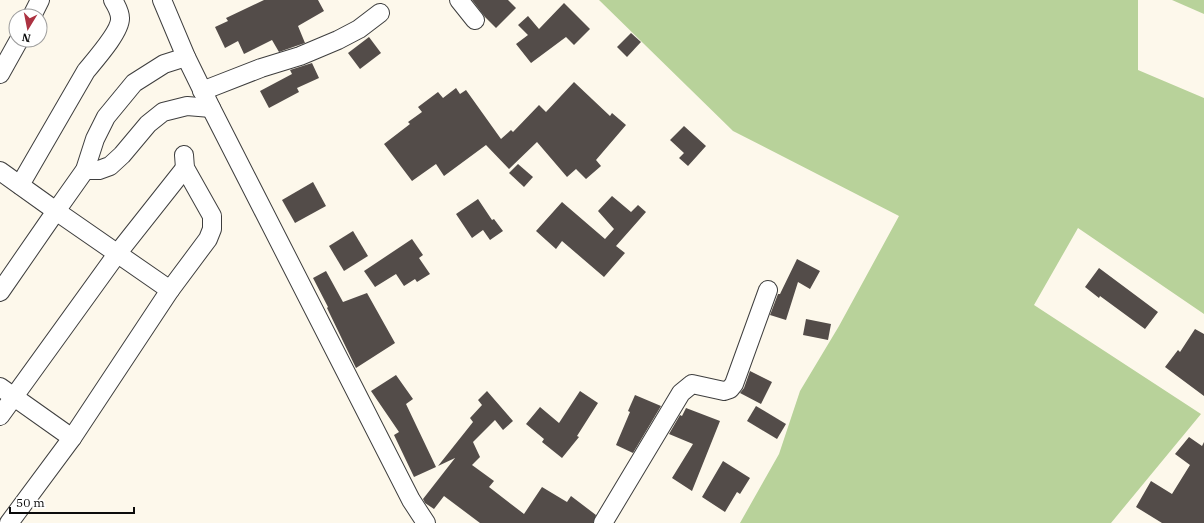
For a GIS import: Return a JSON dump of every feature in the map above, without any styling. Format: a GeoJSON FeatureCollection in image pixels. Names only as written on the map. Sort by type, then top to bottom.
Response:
{"type":"FeatureCollection","features":[{"type":"Feature","properties":{"kind":"street"},"geometry":{"type":"LineString","coordinates":[[20,186],[86,71],[99,56],[118,28],[120,17],[113,0]]}},
{"type":"Feature","properties":{"kind":"street"},"geometry":{"type":"LineString","coordinates":[[162,0],[202,91],[411,500],[426,523]]}},
{"type":"Feature","properties":{"kind":"street"},"geometry":{"type":"LineString","coordinates":[[459,0],[475,20]]}},
{"type":"Feature","properties":{"kind":"street"},"geometry":{"type":"LineString","coordinates":[[202,91],[261,68],[300,56],[338,40],[359,29],[380,13]]}},
{"type":"Feature","properties":{"kind":"street"},"geometry":{"type":"LineString","coordinates":[[0,74],[15,48]]}},
{"type":"Feature","properties":{"kind":"street"},"geometry":{"type":"LineString","coordinates":[[0,292],[85,170],[95,139],[106,117],[134,83],[164,64],[186,57]]}},
{"type":"Feature","properties":{"kind":"street"},"geometry":{"type":"LineString","coordinates":[[85,170],[99,170],[110,166],[122,155],[148,124],[163,112],[187,106],[211,108]]}},
{"type":"Feature","properties":{"kind":"street"},"geometry":{"type":"LineString","coordinates":[[0,416],[7,392],[117,254],[185,161],[212,216],[212,228],[208,239],[170,290],[72,438],[9,523]]}},
{"type":"Feature","properties":{"kind":"street"},"geometry":{"type":"LineString","coordinates":[[0,171],[56,212],[170,290]]}},
{"type":"Feature","properties":{"kind":"street"},"geometry":{"type":"LineString","coordinates":[[603,523],[681,393],[692,384],[724,391],[730,389],[734,384],[768,290]]}},
{"type":"Feature","properties":{"kind":"street"},"geometry":{"type":"LineString","coordinates":[[7,392],[72,438]]}},
{"type":"Feature","properties":{"kind":"green space"},"geometry":{"type":"Polygon","coordinates":[[[599,0],[1138,0],[1138,70],[1204,98],[1204,314],[1078,228],[1034,305],[1201,414],[1111,523],[740,523],[779,454],[800,391],[839,326],[899,216],[733,131],[599,0]]]}},
{"type":"Feature","properties":{"kind":"green space"},"geometry":{"type":"Polygon","coordinates":[[[1172,0],[1204,0],[1204,14],[1172,0]]]}},
{"type":"Feature","properties":{"kind":"building"},"geometry":{"type":"Polygon","coordinates":[[[264,0],[318,0],[324,11],[298,26],[305,43],[279,52],[272,40],[244,54],[238,41],[225,48],[215,27],[228,21],[226,18],[264,0]]]}},
{"type":"Feature","properties":{"kind":"building"},"geometry":{"type":"Polygon","coordinates":[[[472,0],[508,0],[516,8],[496,28],[472,0]]]}},
{"type":"Feature","properties":{"kind":"building"},"geometry":{"type":"Polygon","coordinates":[[[564,3],[590,29],[574,45],[566,37],[531,63],[516,44],[528,35],[518,25],[528,16],[539,29],[564,3]]]}},
{"type":"Feature","properties":{"kind":"building"},"geometry":{"type":"Polygon","coordinates":[[[631,33],[641,42],[627,57],[617,47],[631,33]]]}},
{"type":"Feature","properties":{"kind":"building"},"geometry":{"type":"Polygon","coordinates":[[[369,37],[381,53],[360,69],[348,53],[369,37]]]}},
{"type":"Feature","properties":{"kind":"building"},"geometry":{"type":"Polygon","coordinates":[[[312,63],[319,78],[297,88],[299,92],[269,108],[260,91],[292,74],[290,70],[312,63]]]}},
{"type":"Feature","properties":{"kind":"building"},"geometry":{"type":"Polygon","coordinates":[[[574,82],[610,116],[612,113],[626,125],[596,160],[601,166],[586,179],[576,169],[567,177],[537,142],[509,169],[486,145],[444,176],[436,164],[412,181],[384,144],[410,124],[408,122],[422,112],[418,107],[438,92],[443,98],[456,88],[460,94],[466,90],[501,139],[511,130],[513,132],[539,105],[546,112],[574,82]]]}},
{"type":"Feature","properties":{"kind":"building"},"geometry":{"type":"Polygon","coordinates":[[[684,126],[706,146],[688,166],[679,158],[684,153],[670,140],[684,126]]]}},
{"type":"Feature","properties":{"kind":"building"},"geometry":{"type":"Polygon","coordinates":[[[518,164],[533,177],[524,187],[509,173],[518,164]]]}},
{"type":"Feature","properties":{"kind":"building"},"geometry":{"type":"Polygon","coordinates":[[[313,182],[326,206],[295,223],[282,200],[313,182]]]}},
{"type":"Feature","properties":{"kind":"building"},"geometry":{"type":"Polygon","coordinates":[[[612,196],[631,212],[638,205],[646,212],[616,246],[625,253],[604,277],[562,241],[556,249],[536,231],[562,202],[605,239],[614,229],[598,211],[612,196]]]}},
{"type":"Feature","properties":{"kind":"building"},"geometry":{"type":"Polygon","coordinates":[[[478,199],[492,220],[494,219],[503,231],[490,240],[483,230],[472,238],[456,214],[478,199]]]}},
{"type":"Feature","properties":{"kind":"building"},"geometry":{"type":"Polygon","coordinates":[[[353,231],[368,256],[344,271],[329,246],[353,231]]]}},
{"type":"Feature","properties":{"kind":"building"},"geometry":{"type":"Polygon","coordinates":[[[412,239],[423,255],[419,258],[430,274],[417,282],[415,279],[404,286],[396,274],[375,287],[364,271],[412,239]]]}},
{"type":"Feature","properties":{"kind":"building"},"geometry":{"type":"Polygon","coordinates":[[[797,259],[820,271],[810,289],[798,282],[786,320],[770,315],[778,294],[780,294],[797,259]]]}},
{"type":"Feature","properties":{"kind":"building"},"geometry":{"type":"Polygon","coordinates":[[[1099,268],[1158,312],[1145,329],[1100,296],[1099,298],[1085,287],[1099,268]]]}},
{"type":"Feature","properties":{"kind":"building"},"geometry":{"type":"Polygon","coordinates":[[[326,271],[343,302],[367,293],[395,343],[356,368],[313,278],[326,271]]]}},
{"type":"Feature","properties":{"kind":"building"},"geometry":{"type":"Polygon","coordinates":[[[806,319],[831,324],[828,340],[803,335],[806,319]]]}},
{"type":"Feature","properties":{"kind":"building"},"geometry":{"type":"Polygon","coordinates":[[[1195,329],[1204,334],[1204,396],[1165,367],[1178,350],[1180,352],[1195,329]]]}},
{"type":"Feature","properties":{"kind":"building"},"geometry":{"type":"Polygon","coordinates":[[[750,371],[772,382],[761,404],[740,393],[744,388],[750,371]]]}},
{"type":"Feature","properties":{"kind":"building"},"geometry":{"type":"Polygon","coordinates":[[[396,375],[413,399],[406,404],[436,467],[414,477],[394,435],[399,432],[371,391],[396,375]]]}},
{"type":"Feature","properties":{"kind":"building"},"geometry":{"type":"Polygon","coordinates":[[[487,391],[513,421],[503,430],[495,420],[473,442],[480,457],[472,465],[494,481],[489,487],[524,514],[542,487],[567,502],[571,496],[596,515],[593,523],[480,523],[444,496],[434,509],[425,503],[423,499],[455,458],[438,466],[473,422],[470,418],[482,405],[478,400],[487,391]]]}},
{"type":"Feature","properties":{"kind":"building"},"geometry":{"type":"Polygon","coordinates":[[[580,391],[598,403],[577,436],[579,437],[562,458],[542,442],[544,439],[526,424],[540,407],[559,423],[580,391]]]}},
{"type":"Feature","properties":{"kind":"building"},"geometry":{"type":"Polygon","coordinates":[[[635,395],[661,406],[633,453],[616,445],[630,412],[628,411],[635,395]]]}},
{"type":"Feature","properties":{"kind":"building"},"geometry":{"type":"Polygon","coordinates":[[[756,406],[786,424],[777,439],[747,421],[756,406]]]}},
{"type":"Feature","properties":{"kind":"building"},"geometry":{"type":"Polygon","coordinates":[[[686,408],[720,421],[692,491],[672,478],[693,444],[669,434],[686,408]]]}},
{"type":"Feature","properties":{"kind":"building"},"geometry":{"type":"Polygon","coordinates":[[[1189,437],[1202,446],[1204,442],[1204,523],[1162,523],[1136,507],[1151,481],[1172,494],[1190,465],[1175,454],[1189,437]]]}},
{"type":"Feature","properties":{"kind":"building"},"geometry":{"type":"Polygon","coordinates":[[[723,461],[750,478],[740,494],[737,492],[725,512],[702,497],[723,461]]]}}]}
